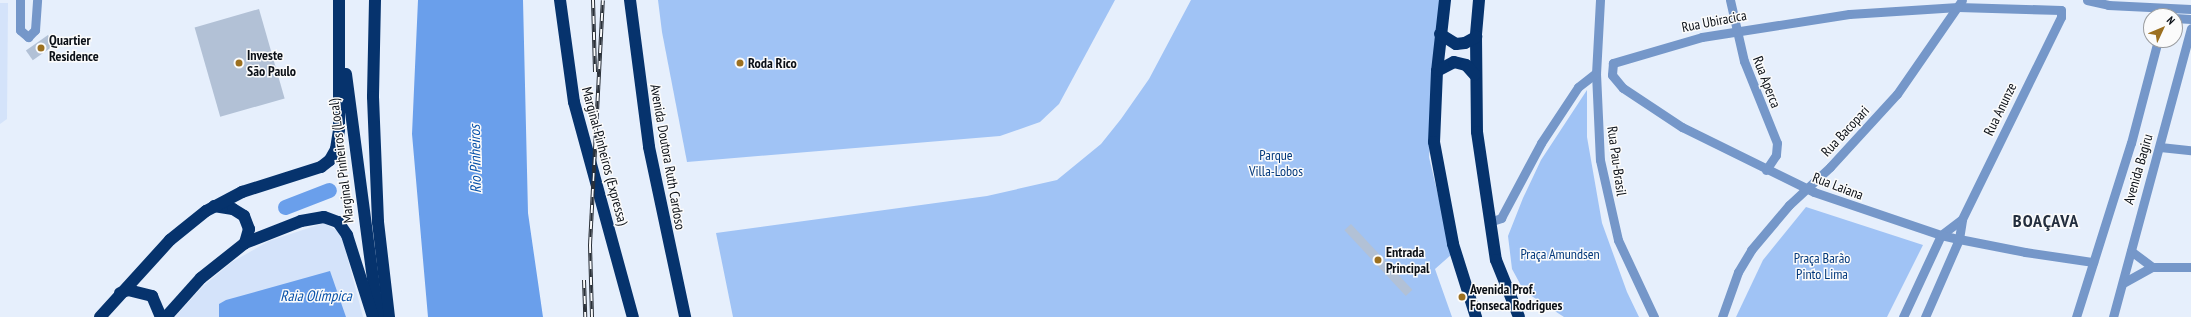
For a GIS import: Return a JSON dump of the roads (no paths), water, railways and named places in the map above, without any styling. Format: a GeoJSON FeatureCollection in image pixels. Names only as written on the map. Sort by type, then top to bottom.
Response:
{"type":"FeatureCollection","features":[{"type":"Feature","properties":{"kind":"highway"},"geometry":{"type":"LineString","coordinates":[[100,317],[120,293],[170,240],[214,206],[242,192],[321,167],[334,155],[340,110],[336,22],[339,0]]}},
{"type":"Feature","properties":{"kind":"highway","name":"Marginal Pinheiros (Local)"},"geometry":{"type":"LineString","coordinates":[[339,0],[364,226],[378,317]]}},
{"type":"Feature","properties":{"kind":"highway"},"geometry":{"type":"LineString","coordinates":[[375,0],[373,97],[378,222],[388,317]]}},
{"type":"Feature","properties":{"kind":"highway","name":"Marginal Pinheiros (Expressa)"},"geometry":{"type":"LineString","coordinates":[[560,0],[574,102],[633,317]]}},
{"type":"Feature","properties":{"kind":"highway"},"geometry":{"type":"LineString","coordinates":[[1444,0],[1437,71],[1436,149],[1453,244],[1476,317]]}},
{"type":"Feature","properties":{"kind":"highway"},"geometry":{"type":"LineString","coordinates":[[1479,0],[1475,75],[1477,132],[1489,222],[1496,260],[1519,317]]}},
{"type":"Feature","properties":{"kind":"highway","name":"Avenida Doutora Ruth Cardoso"},"geometry":{"type":"LineString","coordinates":[[632,3],[649,146],[685,317]]}},
{"type":"Feature","properties":{"kind":"highway"},"geometry":{"type":"LineString","coordinates":[[1440,34],[1456,44],[1465,44],[1476,37]]}},
{"type":"Feature","properties":{"kind":"highway"},"geometry":{"type":"LineString","coordinates":[[1437,71],[1454,62],[1466,65],[1475,75]]}},
{"type":"Feature","properties":{"kind":"highway"},"geometry":{"type":"LineString","coordinates":[[214,206],[233,209],[244,216],[249,229],[245,243]]}},
{"type":"Feature","properties":{"kind":"highway"},"geometry":{"type":"LineString","coordinates":[[166,317],[201,278],[245,243],[301,221],[331,218],[347,235],[373,317]]}},
{"type":"Feature","properties":{"kind":"highway"},"geometry":{"type":"LineString","coordinates":[[120,293],[128,290],[152,296],[160,317]]}},
{"type":"Feature","properties":{"kind":"street"},"geometry":{"type":"LineString","coordinates":[[20,0],[20,30],[28,37],[35,30],[37,0]]}},
{"type":"Feature","properties":{"kind":"street","name":"Rua Pau-Brasil"},"geometry":{"type":"LineString","coordinates":[[1600,0],[1596,73],[1600,160],[1612,220],[1618,240],[1654,317]]}},
{"type":"Feature","properties":{"kind":"street","name":"Rua Aperca"},"geometry":{"type":"LineString","coordinates":[[1730,0],[1734,30],[1754,89],[1777,143],[1776,155],[1766,170]]}},
{"type":"Feature","properties":{"kind":"street"},"geometry":{"type":"LineString","coordinates":[[2087,0],[2143,9]]}},
{"type":"Feature","properties":{"kind":"street","name":"Rua Ubiracica"},"geometry":{"type":"LineString","coordinates":[[1613,63],[1659,47],[1734,30],[1849,14],[1960,3],[2055,8],[2062,11]]}},
{"type":"Feature","properties":{"kind":"street","name":"Rua Bacopari"},"geometry":{"type":"LineString","coordinates":[[1722,317],[1738,272],[1751,250],[1789,205],[1807,189],[1897,94],[1960,3]]}},
{"type":"Feature","properties":{"kind":"street","name":"Rua Anunze"},"geometry":{"type":"LineString","coordinates":[[1959,240],[1962,219],[2062,11]]}},
{"type":"Feature","properties":{"kind":"street","name":"Avenida Bagiru"},"geometry":{"type":"LineString","coordinates":[[2113,317],[2191,28]]}},
{"type":"Feature","properties":{"kind":"street","name":"Avenida Bagiru"},"geometry":{"type":"LineString","coordinates":[[2076,317],[2131,143],[2156,48]]}},
{"type":"Feature","properties":{"kind":"street","name":"Rua Laiana"},"geometry":{"type":"LineString","coordinates":[[1613,63],[1612,75],[1629,92],[1682,127],[1807,189],[1890,220],[1959,240],[2093,262]]}},
{"type":"Feature","properties":{"kind":"street"},"geometry":{"type":"LineString","coordinates":[[1489,222],[1501,218],[1541,143],[1578,87],[1596,73]]}},
{"type":"Feature","properties":{"kind":"street"},"geometry":{"type":"LineString","coordinates":[[2160,147],[2191,150]]}},
{"type":"Feature","properties":{"kind":"street","name":"Rua Anunze"},"geometry":{"type":"LineString","coordinates":[[1941,235],[1962,219]]}},
{"type":"Feature","properties":{"kind":"street"},"geometry":{"type":"LineString","coordinates":[[1903,317],[1941,235]]}},
{"type":"Feature","properties":{"kind":"street"},"geometry":{"type":"LineString","coordinates":[[1925,317],[1959,240]]}},
{"type":"Feature","properties":{"kind":"street"},"geometry":{"type":"LineString","coordinates":[[2131,251],[2152,267]]}},
{"type":"Feature","properties":{"kind":"street"},"geometry":{"type":"LineString","coordinates":[[2123,283],[2152,267],[2191,267]]}},
{"type":"Feature","properties":{"kind":"water","name":"Rio Pinheiros"},"geometry":{"type":"Polygon","coordinates":[[[418,0],[523,0],[528,213],[543,317],[428,317],[412,134],[418,0]]]}},
{"type":"Feature","properties":{"kind":"water","name":"Raia Olímpica"},"geometry":{"type":"Polygon","coordinates":[[[330,271],[346,317],[219,317],[219,304],[226,300],[330,271]]]}},
{"type":"Feature","properties":{"kind":"waterway"},"geometry":{"type":"LineString","coordinates":[[285,207],[329,190]]}},
{"type":"Feature","properties":{"kind":"railway"},"geometry":{"type":"LineString","coordinates":[[593,0],[595,72]]}},
{"type":"Feature","properties":{"kind":"railway"},"geometry":{"type":"LineString","coordinates":[[592,317],[590,245],[603,0]]}},
{"type":"Feature","properties":{"kind":"railway"},"geometry":{"type":"LineString","coordinates":[[584,280],[585,317]]}},
{"type":"Feature","properties":{"kind":"place","name":"Quartier Residence"},"geometry":{"type":"Point","coordinates":[41,48]}},
{"type":"Feature","properties":{"kind":"place","name":"Investe São Paulo"},"geometry":{"type":"Point","coordinates":[239,63]}},
{"type":"Feature","properties":{"kind":"place","name":"Roda Rico"},"geometry":{"type":"Point","coordinates":[740,63]}},
{"type":"Feature","properties":{"kind":"place","name":"Entrada Principal"},"geometry":{"type":"Point","coordinates":[1378,260]}},
{"type":"Feature","properties":{"kind":"place","name":"Avenida Prof. Fonseca Rodrigues"},"geometry":{"type":"Point","coordinates":[1462,297]}},
{"type":"Feature","properties":{"kind":"district","name":"BOAÇAVA"},"geometry":{"type":"Point","coordinates":[2046,221]}},
{"type":"Feature","properties":{"kind":"park label","name":"Parque Villa-Lobos"},"geometry":{"type":"Point","coordinates":[1276,164]}},
{"type":"Feature","properties":{"kind":"park label","name":"Praça Amundsen"},"geometry":{"type":"Point","coordinates":[1560,254]}},
{"type":"Feature","properties":{"kind":"park label","name":"Praça Barão Pinto Lima"},"geometry":{"type":"Point","coordinates":[1822,266]}}]}
